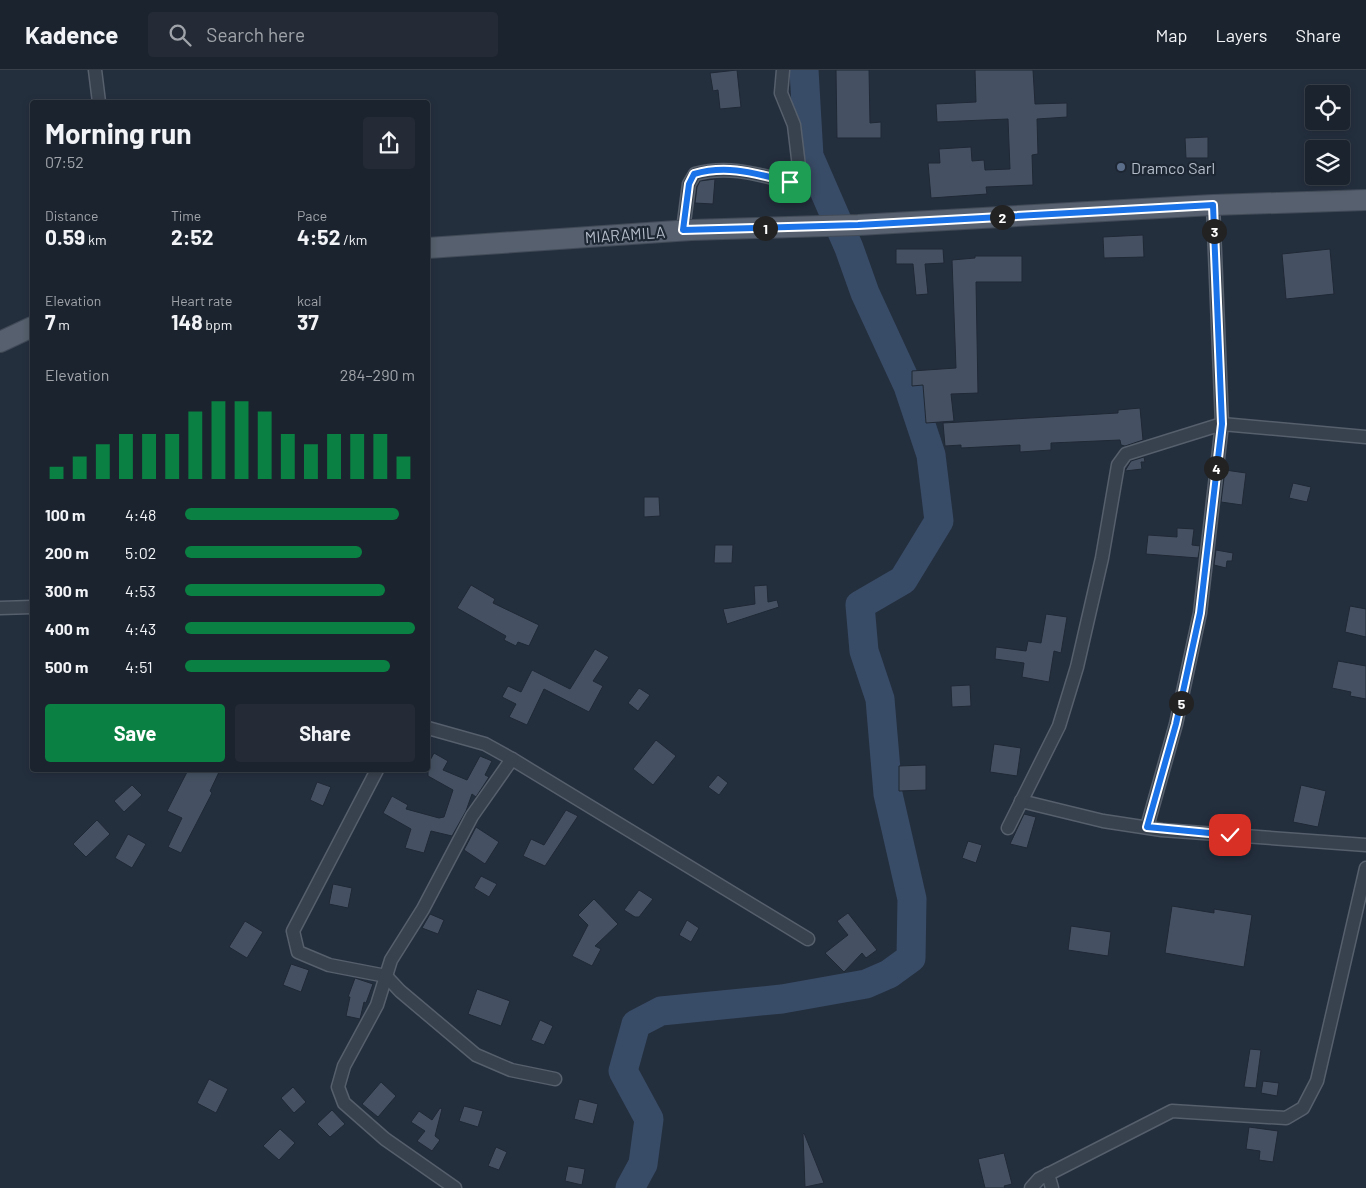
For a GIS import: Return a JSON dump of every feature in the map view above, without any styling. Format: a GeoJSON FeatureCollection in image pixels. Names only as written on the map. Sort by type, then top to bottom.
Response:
{"type":"FeatureCollection","features":[{"type":"Feature","properties":{"kind":"main road","name":"MIARAMILA"},"geometry":{"type":"LineString","coordinates":[[430,248],[683,230],[858,225],[1213,205],[1366,200]]}},
{"type":"Feature","properties":{"kind":"main road"},"geometry":{"type":"LineString","coordinates":[[0,342],[30,328]]}},
{"type":"Feature","properties":{"kind":"street"},"geometry":{"type":"LineString","coordinates":[[95,70],[98,100]]}},
{"type":"Feature","properties":{"kind":"street"},"geometry":{"type":"LineString","coordinates":[[683,230],[689,184],[694,174],[713,168],[750,172],[790,182],[800,175],[794,125],[781,92],[783,70]]}},
{"type":"Feature","properties":{"kind":"street"},"geometry":{"type":"LineString","coordinates":[[1147,827],[1176,724],[1200,613],[1222,424],[1213,205]]}},
{"type":"Feature","properties":{"kind":"street"},"geometry":{"type":"LineString","coordinates":[[1008,828],[1059,726],[1077,667],[1102,558],[1118,465],[1126,454],[1222,424],[1366,437]]}},
{"type":"Feature","properties":{"kind":"street"},"geometry":{"type":"LineString","coordinates":[[0,608],[30,607]]}},
{"type":"Feature","properties":{"kind":"street"},"geometry":{"type":"LineString","coordinates":[[430,729],[485,744],[512,759],[808,939]]}},
{"type":"Feature","properties":{"kind":"street"},"geometry":{"type":"LineString","coordinates":[[455,1188],[384,1139],[344,1103],[338,1087],[344,1066],[377,1005],[391,960],[423,909],[472,816],[512,759]]}},
{"type":"Feature","properties":{"kind":"street"},"geometry":{"type":"LineString","coordinates":[[376,772],[293,931],[298,952],[329,965],[386,976],[400,992],[476,1055],[511,1070],[555,1079]]}},
{"type":"Feature","properties":{"kind":"street"},"geometry":{"type":"LineString","coordinates":[[1021,800],[1103,820],[1147,827],[1366,845]]}},
{"type":"Feature","properties":{"kind":"street"},"geometry":{"type":"LineString","coordinates":[[1031,1188],[1039,1179],[1048,1174],[1172,1111],[1286,1118],[1302,1108],[1317,1081],[1366,868]]}},
{"type":"Feature","properties":{"kind":"street"},"geometry":{"type":"LineString","coordinates":[[1048,1174],[1052,1188]]}},
{"type":"Feature","properties":{"kind":"building"},"geometry":{"type":"Polygon","coordinates":[[[737,70],[741,107],[720,109],[718,90],[713,91],[710,73],[737,70]]]}},
{"type":"Feature","properties":{"kind":"building"},"geometry":{"type":"Polygon","coordinates":[[[836,70],[869,70],[870,123],[881,122],[881,138],[837,138],[836,70]]]}},
{"type":"Feature","properties":{"kind":"building"},"geometry":{"type":"Polygon","coordinates":[[[975,70],[1033,70],[1035,104],[1067,103],[1067,117],[1037,119],[1038,154],[1032,155],[1033,185],[986,187],[987,194],[931,198],[928,163],[940,163],[939,149],[971,147],[972,161],[984,160],[985,170],[1010,169],[1008,119],[937,122],[936,104],[976,102],[975,70]]]}},
{"type":"Feature","properties":{"kind":"building"},"geometry":{"type":"Polygon","coordinates":[[[1208,137],[1208,158],[1186,158],[1185,138],[1208,137]]]}},
{"type":"Feature","properties":{"kind":"building"},"geometry":{"type":"Polygon","coordinates":[[[715,179],[713,204],[695,203],[697,187],[700,181],[715,179]]]}},
{"type":"Feature","properties":{"kind":"building"},"geometry":{"type":"Polygon","coordinates":[[[1143,235],[1144,257],[1104,258],[1103,237],[1143,235]]]}},
{"type":"Feature","properties":{"kind":"building"},"geometry":{"type":"Polygon","coordinates":[[[896,249],[943,249],[944,263],[925,264],[928,294],[916,295],[913,264],[896,264],[896,249]]]}},
{"type":"Feature","properties":{"kind":"building"},"geometry":{"type":"Polygon","coordinates":[[[1330,249],[1334,294],[1286,299],[1282,254],[1330,249]]]}},
{"type":"Feature","properties":{"kind":"building"},"geometry":{"type":"Polygon","coordinates":[[[975,256],[1022,256],[1022,282],[976,282],[978,393],[951,394],[954,421],[926,423],[923,385],[912,386],[912,371],[956,368],[952,260],[975,258],[975,256]]]}},
{"type":"Feature","properties":{"kind":"building"},"geometry":{"type":"Polygon","coordinates":[[[1140,408],[1143,440],[1125,446],[1121,445],[1120,440],[1051,443],[1051,450],[1020,452],[1020,445],[961,448],[961,445],[945,446],[943,423],[1118,413],[1118,410],[1140,408]]]}},
{"type":"Feature","properties":{"kind":"building"},"geometry":{"type":"Polygon","coordinates":[[[1144,457],[1145,462],[1141,462],[1142,469],[1125,471],[1131,461],[1144,457]]]}},
{"type":"Feature","properties":{"kind":"building"},"geometry":{"type":"Polygon","coordinates":[[[1225,470],[1246,473],[1242,505],[1221,502],[1225,470]]]}},
{"type":"Feature","properties":{"kind":"building"},"geometry":{"type":"Polygon","coordinates":[[[1293,483],[1311,487],[1307,502],[1289,498],[1293,483]]]}},
{"type":"Feature","properties":{"kind":"building"},"geometry":{"type":"Polygon","coordinates":[[[644,497],[659,497],[660,516],[644,517],[644,497]]]}},
{"type":"Feature","properties":{"kind":"building"},"geometry":{"type":"Polygon","coordinates":[[[1177,528],[1194,529],[1192,545],[1200,546],[1198,558],[1146,554],[1148,535],[1177,537],[1177,528]]]}},
{"type":"Feature","properties":{"kind":"building"},"geometry":{"type":"Polygon","coordinates":[[[715,545],[733,545],[732,563],[714,563],[715,545]]]}},
{"type":"Feature","properties":{"kind":"building"},"geometry":{"type":"Polygon","coordinates":[[[1216,550],[1233,553],[1232,561],[1227,561],[1226,568],[1214,565],[1216,550]]]}},
{"type":"Feature","properties":{"kind":"building"},"geometry":{"type":"Polygon","coordinates":[[[471,585],[495,599],[493,603],[539,625],[529,646],[518,642],[516,646],[504,640],[506,636],[457,608],[471,585]]]}},
{"type":"Feature","properties":{"kind":"building"},"geometry":{"type":"Polygon","coordinates":[[[767,585],[768,602],[777,600],[779,607],[727,624],[723,609],[755,604],[754,586],[767,585]]]}},
{"type":"Feature","properties":{"kind":"building"},"geometry":{"type":"Polygon","coordinates":[[[1350,606],[1366,609],[1366,637],[1345,632],[1350,606]]]}},
{"type":"Feature","properties":{"kind":"building"},"geometry":{"type":"Polygon","coordinates":[[[1046,614],[1067,617],[1061,653],[1054,651],[1049,682],[1022,677],[1024,663],[995,659],[996,647],[1026,651],[1028,641],[1041,643],[1046,614]]]}},
{"type":"Feature","properties":{"kind":"building"},"geometry":{"type":"Polygon","coordinates":[[[595,649],[609,657],[593,681],[603,686],[589,712],[544,689],[527,725],[509,717],[516,704],[502,697],[508,686],[521,692],[532,670],[570,689],[595,649]]]}},
{"type":"Feature","properties":{"kind":"building"},"geometry":{"type":"Polygon","coordinates":[[[1338,661],[1366,666],[1366,699],[1350,696],[1351,692],[1332,688],[1338,661]]]}},
{"type":"Feature","properties":{"kind":"building"},"geometry":{"type":"Polygon","coordinates":[[[970,685],[971,706],[952,707],[951,686],[970,685]]]}},
{"type":"Feature","properties":{"kind":"building"},"geometry":{"type":"Polygon","coordinates":[[[639,688],[650,695],[638,711],[628,703],[639,688]]]}},
{"type":"Feature","properties":{"kind":"building"},"geometry":{"type":"Polygon","coordinates":[[[656,740],[676,756],[653,785],[633,769],[656,740]]]}},
{"type":"Feature","properties":{"kind":"building"},"geometry":{"type":"Polygon","coordinates":[[[994,744],[1021,748],[1017,776],[990,772],[994,744]]]}},
{"type":"Feature","properties":{"kind":"building"},"geometry":{"type":"Polygon","coordinates":[[[434,753],[448,761],[443,770],[467,780],[480,756],[492,761],[485,775],[489,777],[476,797],[472,794],[466,811],[452,836],[431,831],[424,853],[405,848],[411,829],[383,813],[392,796],[408,805],[406,809],[439,818],[444,817],[453,790],[428,776],[430,760],[434,753]]]}},
{"type":"Feature","properties":{"kind":"building"},"geometry":{"type":"Polygon","coordinates":[[[926,765],[926,790],[899,791],[899,766],[926,765]]]}},
{"type":"Feature","properties":{"kind":"building"},"geometry":{"type":"Polygon","coordinates":[[[187,772],[219,772],[210,791],[212,793],[181,853],[168,847],[182,818],[167,811],[187,772]]]}},
{"type":"Feature","properties":{"kind":"building"},"geometry":{"type":"Polygon","coordinates":[[[718,775],[728,783],[719,795],[708,787],[718,775]]]}},
{"type":"Feature","properties":{"kind":"building"},"geometry":{"type":"Polygon","coordinates":[[[317,782],[331,787],[323,806],[310,800],[317,782]]]}},
{"type":"Feature","properties":{"kind":"building"},"geometry":{"type":"Polygon","coordinates":[[[132,785],[142,795],[124,812],[114,801],[132,785]]]}},
{"type":"Feature","properties":{"kind":"building"},"geometry":{"type":"Polygon","coordinates":[[[1301,785],[1326,791],[1318,827],[1293,822],[1301,785]]]}},
{"type":"Feature","properties":{"kind":"building"},"geometry":{"type":"Polygon","coordinates":[[[566,810],[578,816],[545,866],[523,856],[531,839],[544,845],[566,810]]]}},
{"type":"Feature","properties":{"kind":"building"},"geometry":{"type":"Polygon","coordinates":[[[1024,814],[1036,817],[1027,848],[1010,844],[1024,814]]]}},
{"type":"Feature","properties":{"kind":"building"},"geometry":{"type":"Polygon","coordinates":[[[97,820],[110,834],[86,857],[73,844],[97,820]]]}},
{"type":"Feature","properties":{"kind":"building"},"geometry":{"type":"Polygon","coordinates":[[[476,827],[499,842],[485,864],[464,850],[476,827]]]}},
{"type":"Feature","properties":{"kind":"building"},"geometry":{"type":"Polygon","coordinates":[[[128,834],[146,844],[132,868],[115,858],[128,834]]]}},
{"type":"Feature","properties":{"kind":"building"},"geometry":{"type":"Polygon","coordinates":[[[968,841],[982,845],[976,863],[962,858],[968,841]]]}},
{"type":"Feature","properties":{"kind":"building"},"geometry":{"type":"Polygon","coordinates":[[[481,876],[497,884],[489,897],[474,888],[481,876]]]}},
{"type":"Feature","properties":{"kind":"building"},"geometry":{"type":"Polygon","coordinates":[[[333,884],[352,888],[348,908],[329,904],[333,884]]]}},
{"type":"Feature","properties":{"kind":"building"},"geometry":{"type":"Polygon","coordinates":[[[639,890],[653,899],[639,917],[635,917],[624,910],[639,890]]]}},
{"type":"Feature","properties":{"kind":"building"},"geometry":{"type":"Polygon","coordinates":[[[594,899],[618,924],[595,946],[601,949],[592,966],[572,956],[588,925],[578,915],[594,899]]]}},
{"type":"Feature","properties":{"kind":"building"},"geometry":{"type":"Polygon","coordinates":[[[1172,906],[1214,913],[1214,909],[1252,915],[1244,967],[1165,953],[1172,906]]]}},
{"type":"Feature","properties":{"kind":"building"},"geometry":{"type":"Polygon","coordinates":[[[848,913],[877,950],[866,958],[862,953],[844,972],[825,953],[848,935],[837,921],[848,913]]]}},
{"type":"Feature","properties":{"kind":"building"},"geometry":{"type":"Polygon","coordinates":[[[430,914],[444,920],[438,934],[422,928],[430,914]]]}},
{"type":"Feature","properties":{"kind":"building"},"geometry":{"type":"Polygon","coordinates":[[[687,920],[699,928],[691,942],[679,935],[687,920]]]}},
{"type":"Feature","properties":{"kind":"building"},"geometry":{"type":"Polygon","coordinates":[[[245,921],[263,932],[247,958],[229,947],[245,921]]]}},
{"type":"Feature","properties":{"kind":"building"},"geometry":{"type":"Polygon","coordinates":[[[1071,926],[1111,932],[1108,956],[1068,950],[1071,926]]]}},
{"type":"Feature","properties":{"kind":"building"},"geometry":{"type":"Polygon","coordinates":[[[291,964],[309,970],[301,992],[283,985],[291,964]]]}},
{"type":"Feature","properties":{"kind":"building"},"geometry":{"type":"Polygon","coordinates":[[[355,978],[373,984],[366,1003],[364,1002],[360,1019],[346,1016],[350,997],[348,997],[355,978]]]}},
{"type":"Feature","properties":{"kind":"building"},"geometry":{"type":"Polygon","coordinates":[[[477,989],[510,1001],[501,1026],[468,1014],[477,989]]]}},
{"type":"Feature","properties":{"kind":"building"},"geometry":{"type":"Polygon","coordinates":[[[540,1020],[553,1026],[544,1045],[531,1040],[540,1020]]]}},
{"type":"Feature","properties":{"kind":"building"},"geometry":{"type":"Polygon","coordinates":[[[1250,1049],[1261,1050],[1256,1088],[1244,1087],[1250,1049]]]}},
{"type":"Feature","properties":{"kind":"building"},"geometry":{"type":"Polygon","coordinates":[[[209,1079],[228,1089],[216,1113],[197,1103],[209,1079]]]}},
{"type":"Feature","properties":{"kind":"building"},"geometry":{"type":"Polygon","coordinates":[[[1263,1081],[1279,1083],[1277,1096],[1261,1093],[1263,1081]]]}},
{"type":"Feature","properties":{"kind":"building"},"geometry":{"type":"Polygon","coordinates":[[[381,1082],[396,1096],[378,1117],[362,1104],[381,1082]]]}},
{"type":"Feature","properties":{"kind":"building"},"geometry":{"type":"Polygon","coordinates":[[[293,1087],[306,1102],[294,1113],[281,1098],[293,1087]]]}},
{"type":"Feature","properties":{"kind":"building"},"geometry":{"type":"Polygon","coordinates":[[[579,1099],[598,1104],[593,1124],[574,1119],[579,1099]]]}},
{"type":"Feature","properties":{"kind":"building"},"geometry":{"type":"Polygon","coordinates":[[[464,1106],[483,1111],[478,1127],[459,1121],[464,1106]]]}},
{"type":"Feature","properties":{"kind":"building"},"geometry":{"type":"Polygon","coordinates":[[[440,1108],[442,1109],[435,1136],[440,1140],[432,1151],[417,1141],[425,1131],[411,1122],[419,1111],[432,1120],[440,1108]]]}},
{"type":"Feature","properties":{"kind":"building"},"geometry":{"type":"Polygon","coordinates":[[[332,1110],[345,1124],[330,1137],[317,1124],[332,1110]]]}},
{"type":"Feature","properties":{"kind":"building"},"geometry":{"type":"Polygon","coordinates":[[[1249,1127],[1278,1131],[1273,1162],[1259,1160],[1260,1151],[1246,1149],[1249,1127]]]}},
{"type":"Feature","properties":{"kind":"building"},"geometry":{"type":"Polygon","coordinates":[[[280,1129],[295,1143],[279,1160],[263,1146],[280,1129]]]}},
{"type":"Feature","properties":{"kind":"building"},"geometry":{"type":"Polygon","coordinates":[[[803,1134],[824,1183],[805,1187],[803,1134]]]}},
{"type":"Feature","properties":{"kind":"building"},"geometry":{"type":"Polygon","coordinates":[[[496,1147],[507,1152],[499,1170],[488,1166],[496,1147]]]}},
{"type":"Feature","properties":{"kind":"building"},"geometry":{"type":"Polygon","coordinates":[[[1004,1153],[1012,1184],[1004,1186],[1005,1188],[985,1188],[978,1159],[1004,1153]]]}},
{"type":"Feature","properties":{"kind":"building"},"geometry":{"type":"Polygon","coordinates":[[[568,1166],[585,1169],[582,1185],[565,1181],[568,1166]]]}},
{"type":"Feature","properties":{"kind":"waterway"},"geometry":{"type":"LineString","coordinates":[[630,1188],[643,1164],[649,1119],[623,1071],[636,1024],[661,1011],[782,999],[866,984],[889,974],[911,958],[912,899],[888,794],[880,699],[864,651],[860,605],[903,580],[939,521],[931,455],[908,386],[865,293],[849,248],[809,156],[804,70]]}},
{"type":"Feature","properties":{"kind":"place","name":"Dramco Sarl"},"geometry":{"type":"Point","coordinates":[1121,167]}},
{"type":"Feature","properties":{"kind":"route"},"geometry":{"type":"LineString","coordinates":[[790,182],[750,172],[713,168],[694,174],[689,184],[683,230],[858,225],[1213,205],[1222,424],[1200,613],[1176,724],[1147,827],[1162,830],[1230,835]]}}]}
